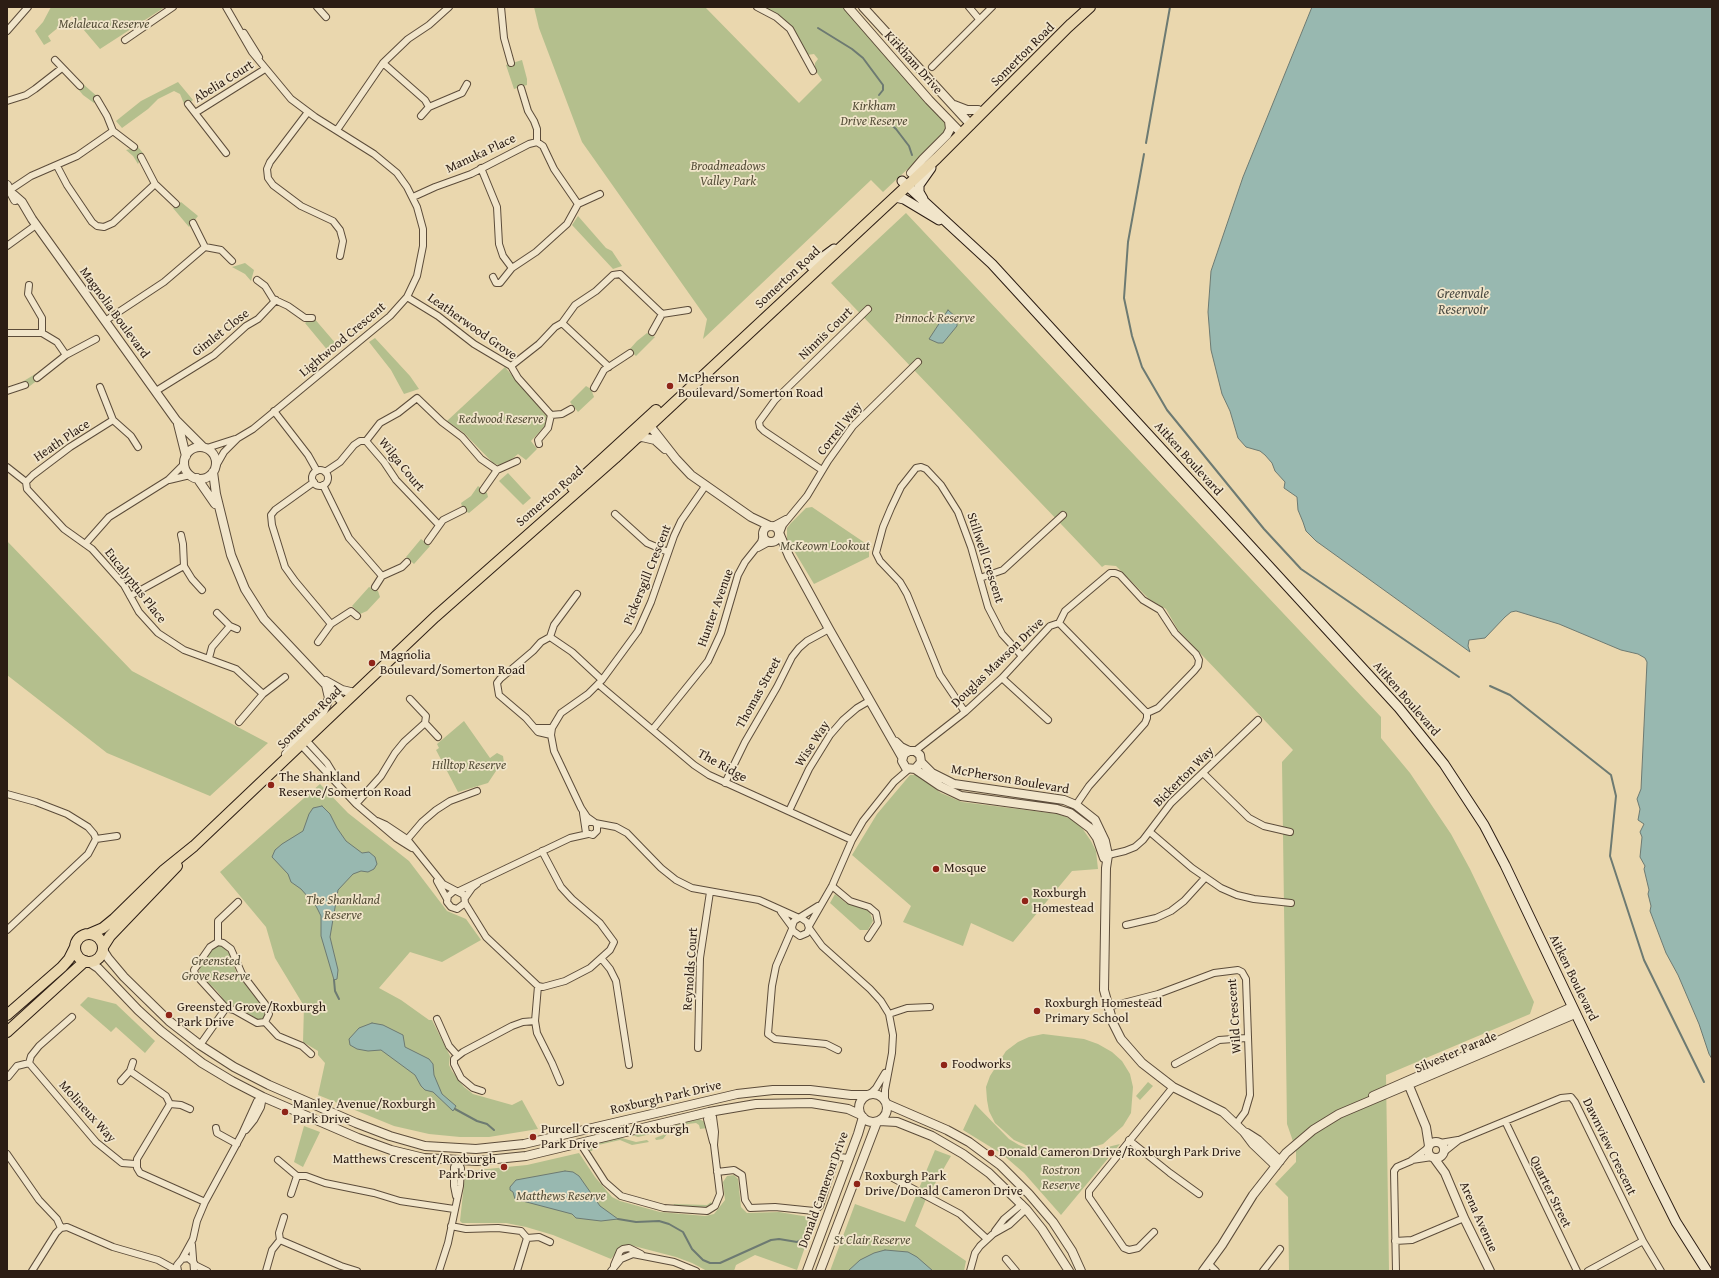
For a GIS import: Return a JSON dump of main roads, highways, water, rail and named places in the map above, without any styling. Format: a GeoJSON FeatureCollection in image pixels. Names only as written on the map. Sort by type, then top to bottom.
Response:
{"type":"FeatureCollection","features":[{"type":"Feature","properties":{"kind":"main road","name":"Somerton Road"},"geometry":{"type":"LineString","coordinates":[[89,934],[103,928],[114,919],[163,871],[194,846],[435,617],[636,438],[648,422],[811,266],[905,184],[959,134],[1090,7]]}},
{"type":"Feature","properties":{"kind":"main road","name":"Somerton Road"},"geometry":{"type":"LineString","coordinates":[[969,123],[978,110],[1048,44],[1072,24]]}},
{"type":"Feature","properties":{"kind":"main road","name":"Somerton Road"},"geometry":{"type":"LineString","coordinates":[[516,544],[538,519],[705,374],[895,197],[911,173],[959,134]]}},
{"type":"Feature","properties":{"kind":"main road"},"geometry":{"type":"LineString","coordinates":[[926,203],[920,192],[921,181],[959,134]]}},
{"type":"Feature","properties":{"kind":"main road","name":"Aitken Boulevard"},"geometry":{"type":"LineString","coordinates":[[905,184],[959,232],[992,264],[1140,424],[1423,736],[1444,764],[1484,826],[1676,1222],[1707,1271]]}},
{"type":"Feature","properties":{"kind":"main road","name":"Aitken Boulevard"},"geometry":{"type":"LineString","coordinates":[[895,197],[910,202],[959,232]]}},
{"type":"Feature","properties":{"kind":"main road","name":"Somerton Road"},"geometry":{"type":"LineString","coordinates":[[103,949],[110,936],[135,912],[194,846]]}},
{"type":"Feature","properties":{"kind":"main road"},"geometry":{"type":"LineString","coordinates":[[7,1015],[62,967],[69,959],[78,939],[89,934],[100,940],[103,949],[99,957],[87,962],[7,1032]]}},
{"type":"Feature","properties":{"kind":"main road"},"geometry":{"type":"LineString","coordinates":[[75,947],[79,958],[87,962]]}},
{"type":"Feature","properties":{"kind":"water","name":"Greenvale Reservoir"},"geometry":{"type":"Polygon","coordinates":[[[1312,7],[1712,7],[1712,1059],[1699,1024],[1678,975],[1666,953],[1650,911],[1651,906],[1644,869],[1645,866],[1640,857],[1642,837],[1640,832],[1644,824],[1638,820],[1640,809],[1637,799],[1641,789],[1647,662],[1645,658],[1638,654],[1621,650],[1559,624],[1516,611],[1511,612],[1505,617],[1485,638],[1469,640],[1468,646],[1470,652],[1316,541],[1306,531],[1298,510],[1297,497],[1284,488],[1285,482],[1275,471],[1272,463],[1260,451],[1246,447],[1238,438],[1230,411],[1222,394],[1211,350],[1208,312],[1211,271],[1243,177],[1312,7]]]}},
{"type":"Feature","properties":{"kind":"water"},"geometry":{"type":"Polygon","coordinates":[[[948,310],[957,318],[957,326],[943,343],[938,343],[929,339],[948,310]]]}},
{"type":"Feature","properties":{"kind":"water"},"geometry":{"type":"Polygon","coordinates":[[[322,806],[330,814],[346,841],[362,853],[369,852],[375,857],[377,864],[374,869],[368,872],[361,871],[353,874],[338,890],[330,937],[338,970],[337,979],[334,980],[321,936],[321,916],[316,906],[301,889],[291,882],[288,874],[272,857],[275,850],[282,844],[303,831],[309,814],[313,808],[322,806]]]}},
{"type":"Feature","properties":{"kind":"water"},"geometry":{"type":"Polygon","coordinates":[[[372,1023],[383,1025],[403,1035],[405,1047],[429,1059],[433,1064],[434,1075],[442,1094],[456,1106],[453,1111],[433,1092],[425,1090],[415,1075],[381,1050],[368,1051],[357,1049],[350,1045],[349,1039],[359,1028],[372,1023]]]}},
{"type":"Feature","properties":{"kind":"water"},"geometry":{"type":"Polygon","coordinates":[[[565,1171],[573,1172],[579,1176],[600,1206],[618,1219],[601,1221],[576,1218],[572,1214],[515,1199],[513,1192],[510,1190],[510,1187],[516,1180],[565,1171]]]}},
{"type":"Feature","properties":{"kind":"water"},"geometry":{"type":"Polygon","coordinates":[[[885,1250],[908,1252],[917,1257],[933,1271],[848,1271],[860,1260],[874,1253],[885,1250]]]}},
{"type":"Feature","properties":{"kind":"waterway"},"geometry":{"type":"LineString","coordinates":[[1146,143],[1170,7]]}},
{"type":"Feature","properties":{"kind":"waterway"},"geometry":{"type":"LineString","coordinates":[[818,28],[852,49],[863,58],[883,85],[883,90],[879,95]]}},
{"type":"Feature","properties":{"kind":"waterway"},"geometry":{"type":"LineString","coordinates":[[870,124],[873,117]]}},
{"type":"Feature","properties":{"kind":"waterway"},"geometry":{"type":"LineString","coordinates":[[885,119],[896,129],[909,146],[912,155]]}},
{"type":"Feature","properties":{"kind":"waterway"},"geometry":{"type":"LineString","coordinates":[[1144,154],[1128,242],[1124,298],[1132,336],[1142,367],[1167,410],[1264,529],[1301,569],[1459,677]]}},
{"type":"Feature","properties":{"kind":"waterway"},"geometry":{"type":"LineString","coordinates":[[1490,686],[1510,695],[1611,775],[1616,796],[1610,856],[1644,960],[1704,1082]]}},
{"type":"Feature","properties":{"kind":"waterway"},"geometry":{"type":"LineString","coordinates":[[334,980],[335,991],[339,999]]}},
{"type":"Feature","properties":{"kind":"waterway"},"geometry":{"type":"LineString","coordinates":[[455,1109],[477,1121],[487,1124],[494,1130]]}},
{"type":"Feature","properties":{"kind":"waterway"},"geometry":{"type":"LineString","coordinates":[[618,1219],[636,1222],[659,1221],[669,1224],[683,1232],[692,1249],[703,1260],[710,1263],[720,1263],[771,1240],[779,1239],[797,1242],[803,1239]]}},
{"type":"Feature","properties":{"kind":"place","name":"McPherson Boulevard/Somerton Road"},"geometry":{"type":"Point","coordinates":[670,386]}},
{"type":"Feature","properties":{"kind":"place","name":"Magnolia Boulevard/Somerton Road"},"geometry":{"type":"Point","coordinates":[372,663]}},
{"type":"Feature","properties":{"kind":"place","name":"The Shankland Reserve/Somerton Road"},"geometry":{"type":"Point","coordinates":[271,785]}},
{"type":"Feature","properties":{"kind":"place","name":"Mosque"},"geometry":{"type":"Point","coordinates":[936,869]}},
{"type":"Feature","properties":{"kind":"place","name":"Roxburgh Homestead"},"geometry":{"type":"Point","coordinates":[1025,901]}},
{"type":"Feature","properties":{"kind":"place","name":"Roxburgh Homestead Primary School"},"geometry":{"type":"Point","coordinates":[1037,1011]}},
{"type":"Feature","properties":{"kind":"place","name":"Greensted Grove/Roxburgh Park Drive"},"geometry":{"type":"Point","coordinates":[169,1015]}},
{"type":"Feature","properties":{"kind":"place","name":"Foodworks"},"geometry":{"type":"Point","coordinates":[944,1065]}},
{"type":"Feature","properties":{"kind":"place","name":"Manley Avenue/Roxburgh Park Drive"},"geometry":{"type":"Point","coordinates":[285,1112]}},
{"type":"Feature","properties":{"kind":"place","name":"Purcell Crescent/Roxburgh Park Drive"},"geometry":{"type":"Point","coordinates":[533,1137]}},
{"type":"Feature","properties":{"kind":"place","name":"Donald Cameron Drive/Roxburgh Park Drive"},"geometry":{"type":"Point","coordinates":[991,1153]}},
{"type":"Feature","properties":{"kind":"place","name":"Matthews Crescent/Roxburgh Park Drive"},"geometry":{"type":"Point","coordinates":[504,1167]}},
{"type":"Feature","properties":{"kind":"place","name":"Roxburgh Park Drive/Donald Cameron Drive"},"geometry":{"type":"Point","coordinates":[857,1184]}},
{"type":"Feature","properties":{"kind":"park label","name":"Melaleuca Reserve"},"geometry":{"type":"Point","coordinates":[104,25]}},
{"type":"Feature","properties":{"kind":"park label","name":"Kirkham Drive Reserve"},"geometry":{"type":"Point","coordinates":[874,114]}},
{"type":"Feature","properties":{"kind":"park label","name":"Broadmeadows Valley Park"},"geometry":{"type":"Point","coordinates":[728,174]}},
{"type":"Feature","properties":{"kind":"park label","name":"Pinnock Reserve"},"geometry":{"type":"Point","coordinates":[935,319]}},
{"type":"Feature","properties":{"kind":"park label","name":"Redwood Reserve"},"geometry":{"type":"Point","coordinates":[501,420]}},
{"type":"Feature","properties":{"kind":"park label","name":"McKeown Lookout"},"geometry":{"type":"Point","coordinates":[825,547]}},
{"type":"Feature","properties":{"kind":"park label","name":"Hilltop Reserve"},"geometry":{"type":"Point","coordinates":[469,766]}},
{"type":"Feature","properties":{"kind":"park label","name":"The Shankland Reserve"},"geometry":{"type":"Point","coordinates":[343,908]}},
{"type":"Feature","properties":{"kind":"park label","name":"Greensted Grove Reserve"},"geometry":{"type":"Point","coordinates":[216,970]}},
{"type":"Feature","properties":{"kind":"park label","name":"Rostron Reserve"},"geometry":{"type":"Point","coordinates":[1061,1178]}},
{"type":"Feature","properties":{"kind":"park label","name":"Matthews Reserve"},"geometry":{"type":"Point","coordinates":[561,1197]}},
{"type":"Feature","properties":{"kind":"park label","name":"St Clair Reserve"},"geometry":{"type":"Point","coordinates":[872,1241]}}]}
